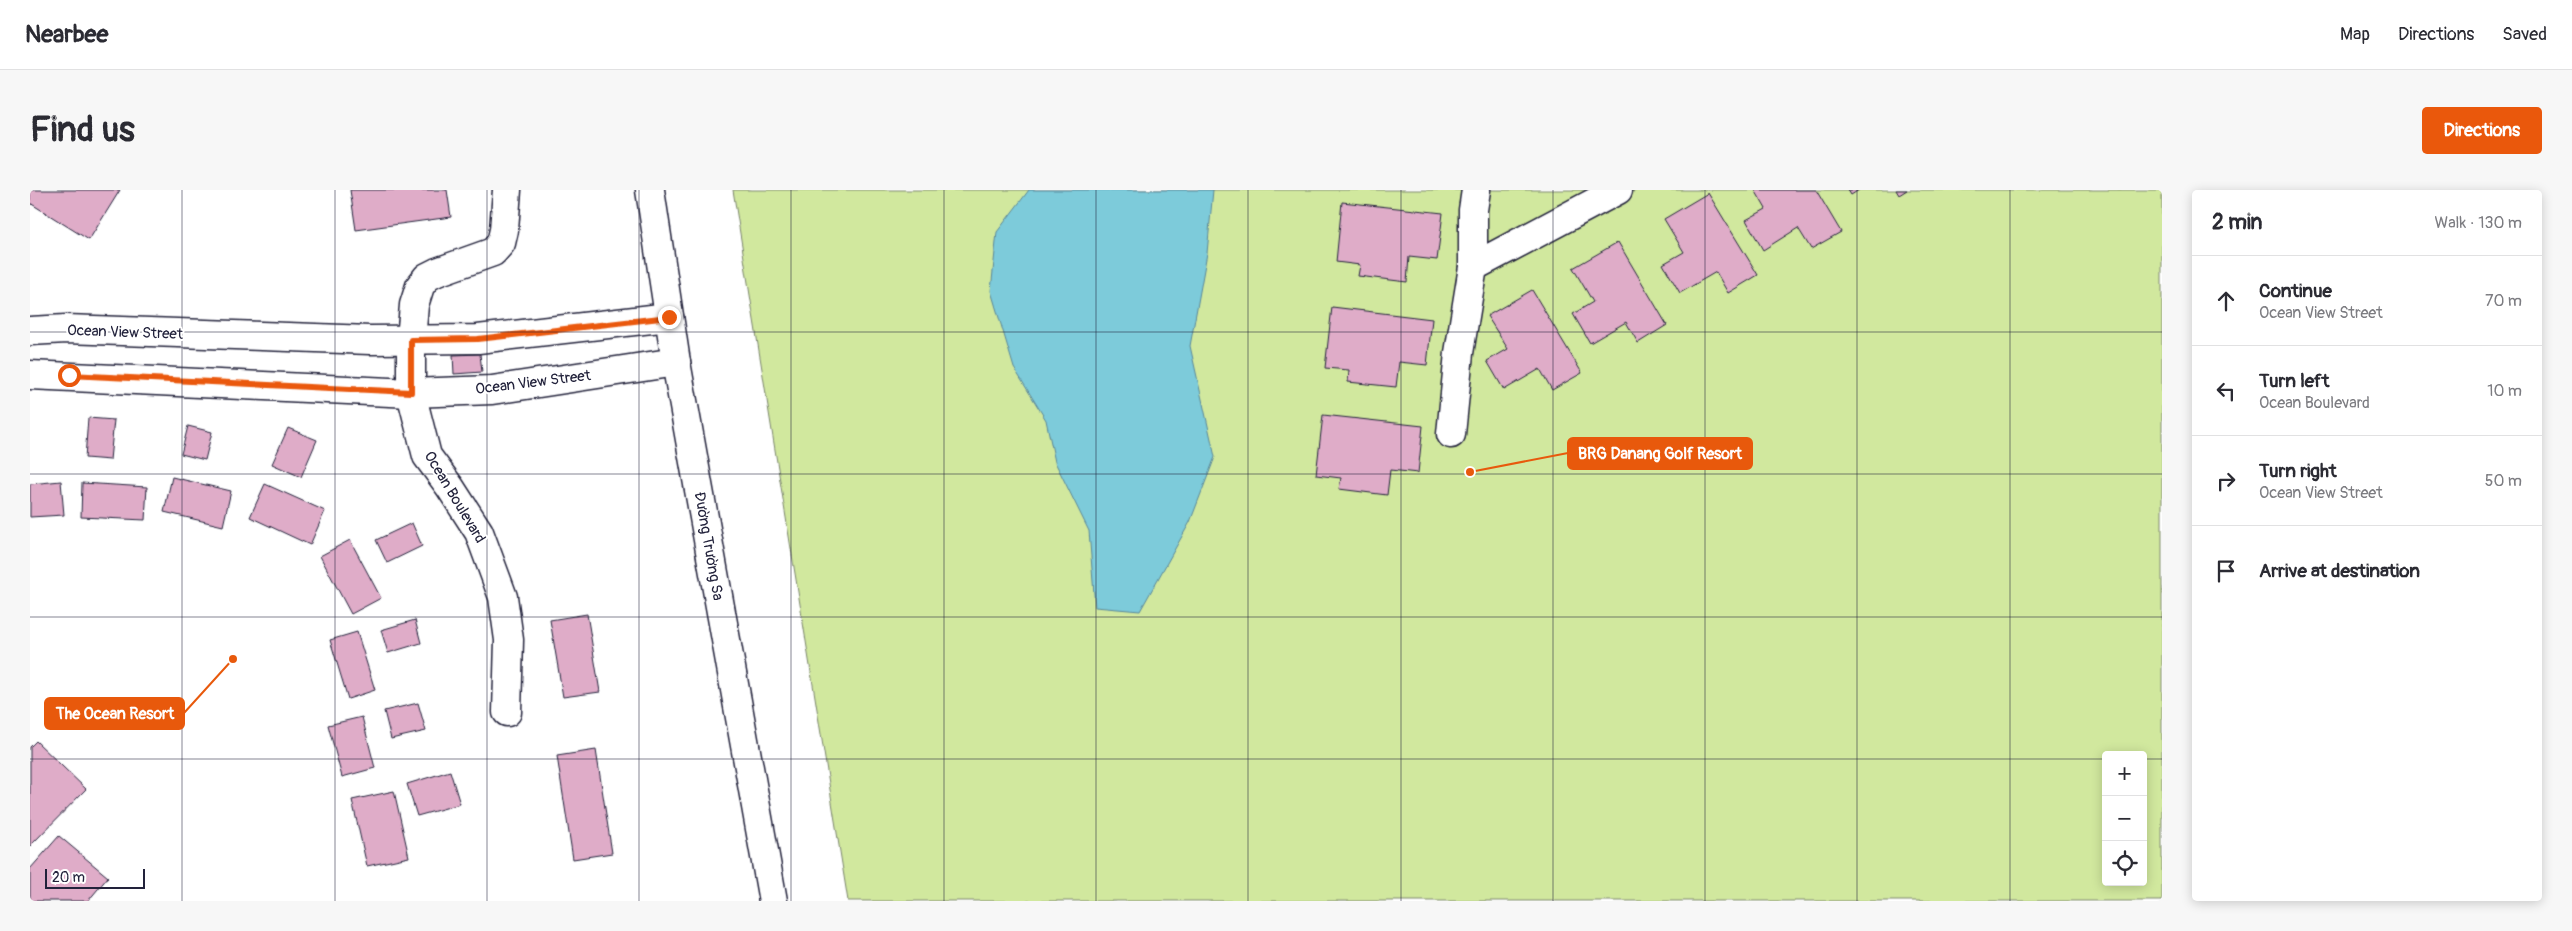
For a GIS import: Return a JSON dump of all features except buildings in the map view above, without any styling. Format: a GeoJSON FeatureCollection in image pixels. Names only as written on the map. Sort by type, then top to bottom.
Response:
{"type":"FeatureCollection","features":[{"type":"Feature","properties":{"kind":"street","name":"Ocean Boulevard"},"geometry":{"type":"LineString","coordinates":[[507,190],[507,206],[501,243],[493,252],[427,277],[420,286],[414,305],[411,340],[411,392],[427,456],[450,486],[479,532],[503,597],[509,640],[507,712]]}},
{"type":"Feature","properties":{"kind":"street","name":"Đường Trường Sa"},"geometry":{"type":"LineString","coordinates":[[650,190],[676,362],[773,901]]}},
{"type":"Feature","properties":{"kind":"street"},"geometry":{"type":"LineString","coordinates":[[1451,434],[1459,352],[1473,267],[1476,190]]}},
{"type":"Feature","properties":{"kind":"street"},"geometry":{"type":"LineString","coordinates":[[1473,267],[1618,190]]}},
{"type":"Feature","properties":{"kind":"street","name":"Ocean View Street"},"geometry":{"type":"LineString","coordinates":[[30,331],[66,329],[411,340],[478,339],[669,317]]}},
{"type":"Feature","properties":{"kind":"street","name":"Ocean View Street"},"geometry":{"type":"LineString","coordinates":[[30,375],[411,392],[492,390],[676,362]]}},
{"type":"Feature","properties":{"kind":"green space"},"geometry":{"type":"Polygon","coordinates":[[[733,190],[2162,190],[2162,901],[848,901],[733,190]]]}},
{"type":"Feature","properties":{"kind":"water"},"geometry":{"type":"Polygon","coordinates":[[[1029,190],[1213,190],[1207,253],[1190,346],[1215,457],[1190,522],[1140,611],[1095,607],[1089,531],[1055,462],[1046,420],[1014,368],[991,291],[997,232],[1029,190]]]}},
{"type":"Feature","properties":{"kind":"place","name":"BRG Danang Golf Resort"},"geometry":{"type":"Point","coordinates":[1470,472]}},
{"type":"Feature","properties":{"kind":"place","name":"The Ocean Resort"},"geometry":{"type":"Point","coordinates":[233,659]}},
{"type":"Feature","properties":{"kind":"route"},"geometry":{"type":"LineString","coordinates":[[69,375],[411,392],[411,340],[478,339],[669,317]]}}]}
